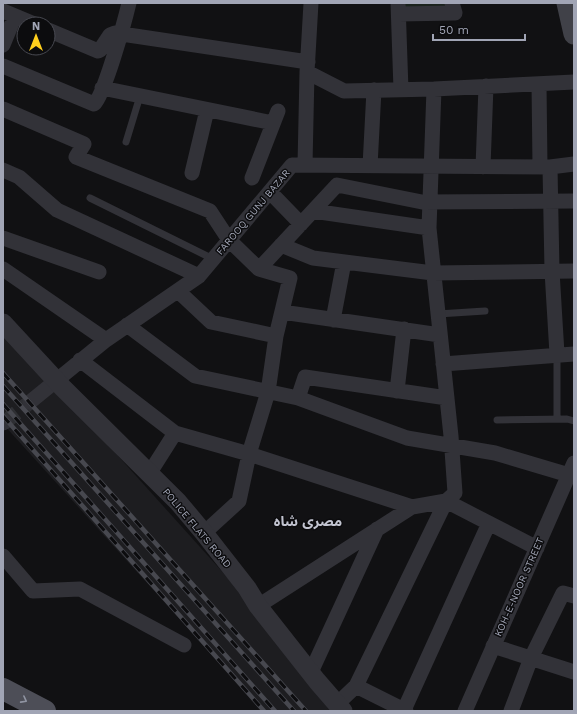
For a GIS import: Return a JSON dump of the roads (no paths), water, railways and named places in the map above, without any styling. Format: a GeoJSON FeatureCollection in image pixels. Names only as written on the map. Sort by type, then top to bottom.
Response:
{"type":"FeatureCollection","features":[{"type":"Feature","properties":{"kind":"main road"},"geometry":{"type":"LineString","coordinates":[[567,3],[574,34]]}},
{"type":"Feature","properties":{"kind":"main road"},"geometry":{"type":"LineString","coordinates":[[3,689],[46,711]]}},
{"type":"Feature","properties":{"kind":"street"},"geometry":{"type":"LineString","coordinates":[[3,66],[91,104],[96,103],[121,34],[129,3]]}},
{"type":"Feature","properties":{"kind":"street"},"geometry":{"type":"LineString","coordinates":[[305,165],[311,3]]}},
{"type":"Feature","properties":{"kind":"street"},"geometry":{"type":"LineString","coordinates":[[401,90],[398,9],[455,13],[452,3]]}},
{"type":"Feature","properties":{"kind":"street"},"geometry":{"type":"LineString","coordinates":[[3,45],[9,14]]}},
{"type":"Feature","properties":{"kind":"street"},"geometry":{"type":"LineString","coordinates":[[56,33],[98,51],[112,33],[308,67],[344,91],[434,89],[574,82]]}},
{"type":"Feature","properties":{"kind":"street"},"geometry":{"type":"LineString","coordinates":[[539,84],[545,168],[550,201],[552,272],[557,354]]}},
{"type":"Feature","properties":{"kind":"street"},"geometry":{"type":"LineString","coordinates":[[483,167],[486,86]]}},
{"type":"Feature","properties":{"kind":"street"},"geometry":{"type":"LineString","coordinates":[[102,88],[207,110],[275,117],[252,178]]}},
{"type":"Feature","properties":{"kind":"street"},"geometry":{"type":"LineString","coordinates":[[340,708],[356,686],[446,501],[455,492],[447,398],[429,228],[434,89]]}},
{"type":"Feature","properties":{"kind":"street"},"geometry":{"type":"LineString","coordinates":[[370,166],[374,90]]}},
{"type":"Feature","properties":{"kind":"street"},"geometry":{"type":"LineString","coordinates":[[3,109],[84,144],[76,157],[210,211],[229,240],[258,269],[290,278],[276,336],[268,392],[249,454],[239,501],[204,533]]}},
{"type":"Feature","properties":{"kind":"street"},"geometry":{"type":"LineString","coordinates":[[192,173],[207,110]]}},
{"type":"Feature","properties":{"kind":"street","name":"FAROOQ GUNJ BAZAR"},"geometry":{"type":"LineString","coordinates":[[30,402],[106,340],[199,276],[292,165],[545,168],[574,164]]}},
{"type":"Feature","properties":{"kind":"street"},"geometry":{"type":"LineString","coordinates":[[3,170],[19,178],[57,210],[199,276]]}},
{"type":"Feature","properties":{"kind":"street"},"geometry":{"type":"LineString","coordinates":[[258,269],[337,186],[422,202],[574,201]]}},
{"type":"Feature","properties":{"kind":"street"},"geometry":{"type":"LineString","coordinates":[[270,192],[301,224]]}},
{"type":"Feature","properties":{"kind":"street"},"geometry":{"type":"LineString","coordinates":[[313,211],[429,228]]}},
{"type":"Feature","properties":{"kind":"street"},"geometry":{"type":"LineString","coordinates":[[3,238],[99,272]]}},
{"type":"Feature","properties":{"kind":"street"},"geometry":{"type":"LineString","coordinates":[[281,245],[313,258],[433,273],[574,271]]}},
{"type":"Feature","properties":{"kind":"street"},"geometry":{"type":"LineString","coordinates":[[333,320],[344,262]]}},
{"type":"Feature","properties":{"kind":"street"},"geometry":{"type":"LineString","coordinates":[[3,269],[106,340]]}},
{"type":"Feature","properties":{"kind":"street"},"geometry":{"type":"LineString","coordinates":[[178,291],[210,322],[276,336]]}},
{"type":"Feature","properties":{"kind":"street"},"geometry":{"type":"LineString","coordinates":[[282,312],[440,334]]}},
{"type":"Feature","properties":{"kind":"street","name":"POLICE FLATS ROAD"},"geometry":{"type":"LineString","coordinates":[[3,323],[56,381],[178,502],[247,588],[258,606],[340,708]]}},
{"type":"Feature","properties":{"kind":"street"},"geometry":{"type":"LineString","coordinates":[[127,325],[195,376],[298,398],[407,438],[495,453],[571,469]]}},
{"type":"Feature","properties":{"kind":"street"},"geometry":{"type":"LineString","coordinates":[[397,391],[404,329]]}},
{"type":"Feature","properties":{"kind":"street"},"geometry":{"type":"LineString","coordinates":[[443,364],[557,354],[574,354]]}},
{"type":"Feature","properties":{"kind":"street"},"geometry":{"type":"LineString","coordinates":[[80,360],[175,433],[249,454],[412,507]]}},
{"type":"Feature","properties":{"kind":"street"},"geometry":{"type":"LineString","coordinates":[[298,398],[305,378],[447,398]]}},
{"type":"Feature","properties":{"kind":"street"},"geometry":{"type":"LineString","coordinates":[[149,474],[175,433]]}},
{"type":"Feature","properties":{"kind":"street","name":"KOH-E-NOOR STREET"},"geometry":{"type":"LineString","coordinates":[[465,711],[571,469]]}},
{"type":"Feature","properties":{"kind":"street"},"geometry":{"type":"LineString","coordinates":[[258,606],[412,507],[446,501],[537,548]]}},
{"type":"Feature","properties":{"kind":"street"},"geometry":{"type":"LineString","coordinates":[[356,686],[405,711],[489,523]]}},
{"type":"Feature","properties":{"kind":"street"},"geometry":{"type":"LineString","coordinates":[[311,672],[377,529]]}},
{"type":"Feature","properties":{"kind":"street"},"geometry":{"type":"LineString","coordinates":[[3,556],[33,591],[80,589],[184,645]]}},
{"type":"Feature","properties":{"kind":"street"},"geometry":{"type":"LineString","coordinates":[[511,711],[531,658],[563,593],[574,596]]}},
{"type":"Feature","properties":{"kind":"street"},"geometry":{"type":"LineString","coordinates":[[493,646],[574,672]]}},
{"type":"Feature","properties":{"kind":"lane"},"geometry":{"type":"LineString","coordinates":[[126,142],[140,96]]}},
{"type":"Feature","properties":{"kind":"lane"},"geometry":{"type":"LineString","coordinates":[[90,198],[213,259]]}},
{"type":"Feature","properties":{"kind":"lane"},"geometry":{"type":"LineString","coordinates":[[437,314],[485,311]]}},
{"type":"Feature","properties":{"kind":"lane"},"geometry":{"type":"LineString","coordinates":[[557,354],[558,419]]}},
{"type":"Feature","properties":{"kind":"lane"},"geometry":{"type":"LineString","coordinates":[[497,420],[567,419],[574,421]]}},
{"type":"Feature","properties":{"kind":"tunnel"},"geometry":{"type":"LineString","coordinates":[[5,422],[30,402]]}},
{"type":"Feature","properties":{"kind":"railway"},"geometry":{"type":"LineString","coordinates":[[3,373],[306,711]]}},
{"type":"Feature","properties":{"kind":"railway"},"geometry":{"type":"LineString","coordinates":[[3,386],[294,711]]}},
{"type":"Feature","properties":{"kind":"railway"},"geometry":{"type":"LineString","coordinates":[[3,404],[275,711]]}},
{"type":"Feature","properties":{"kind":"railway"},"geometry":{"type":"LineString","coordinates":[[3,416],[264,711]]}},
{"type":"Feature","properties":{"kind":"district","name":"مصری شاہ"},"geometry":{"type":"Point","coordinates":[308,521]}}]}
